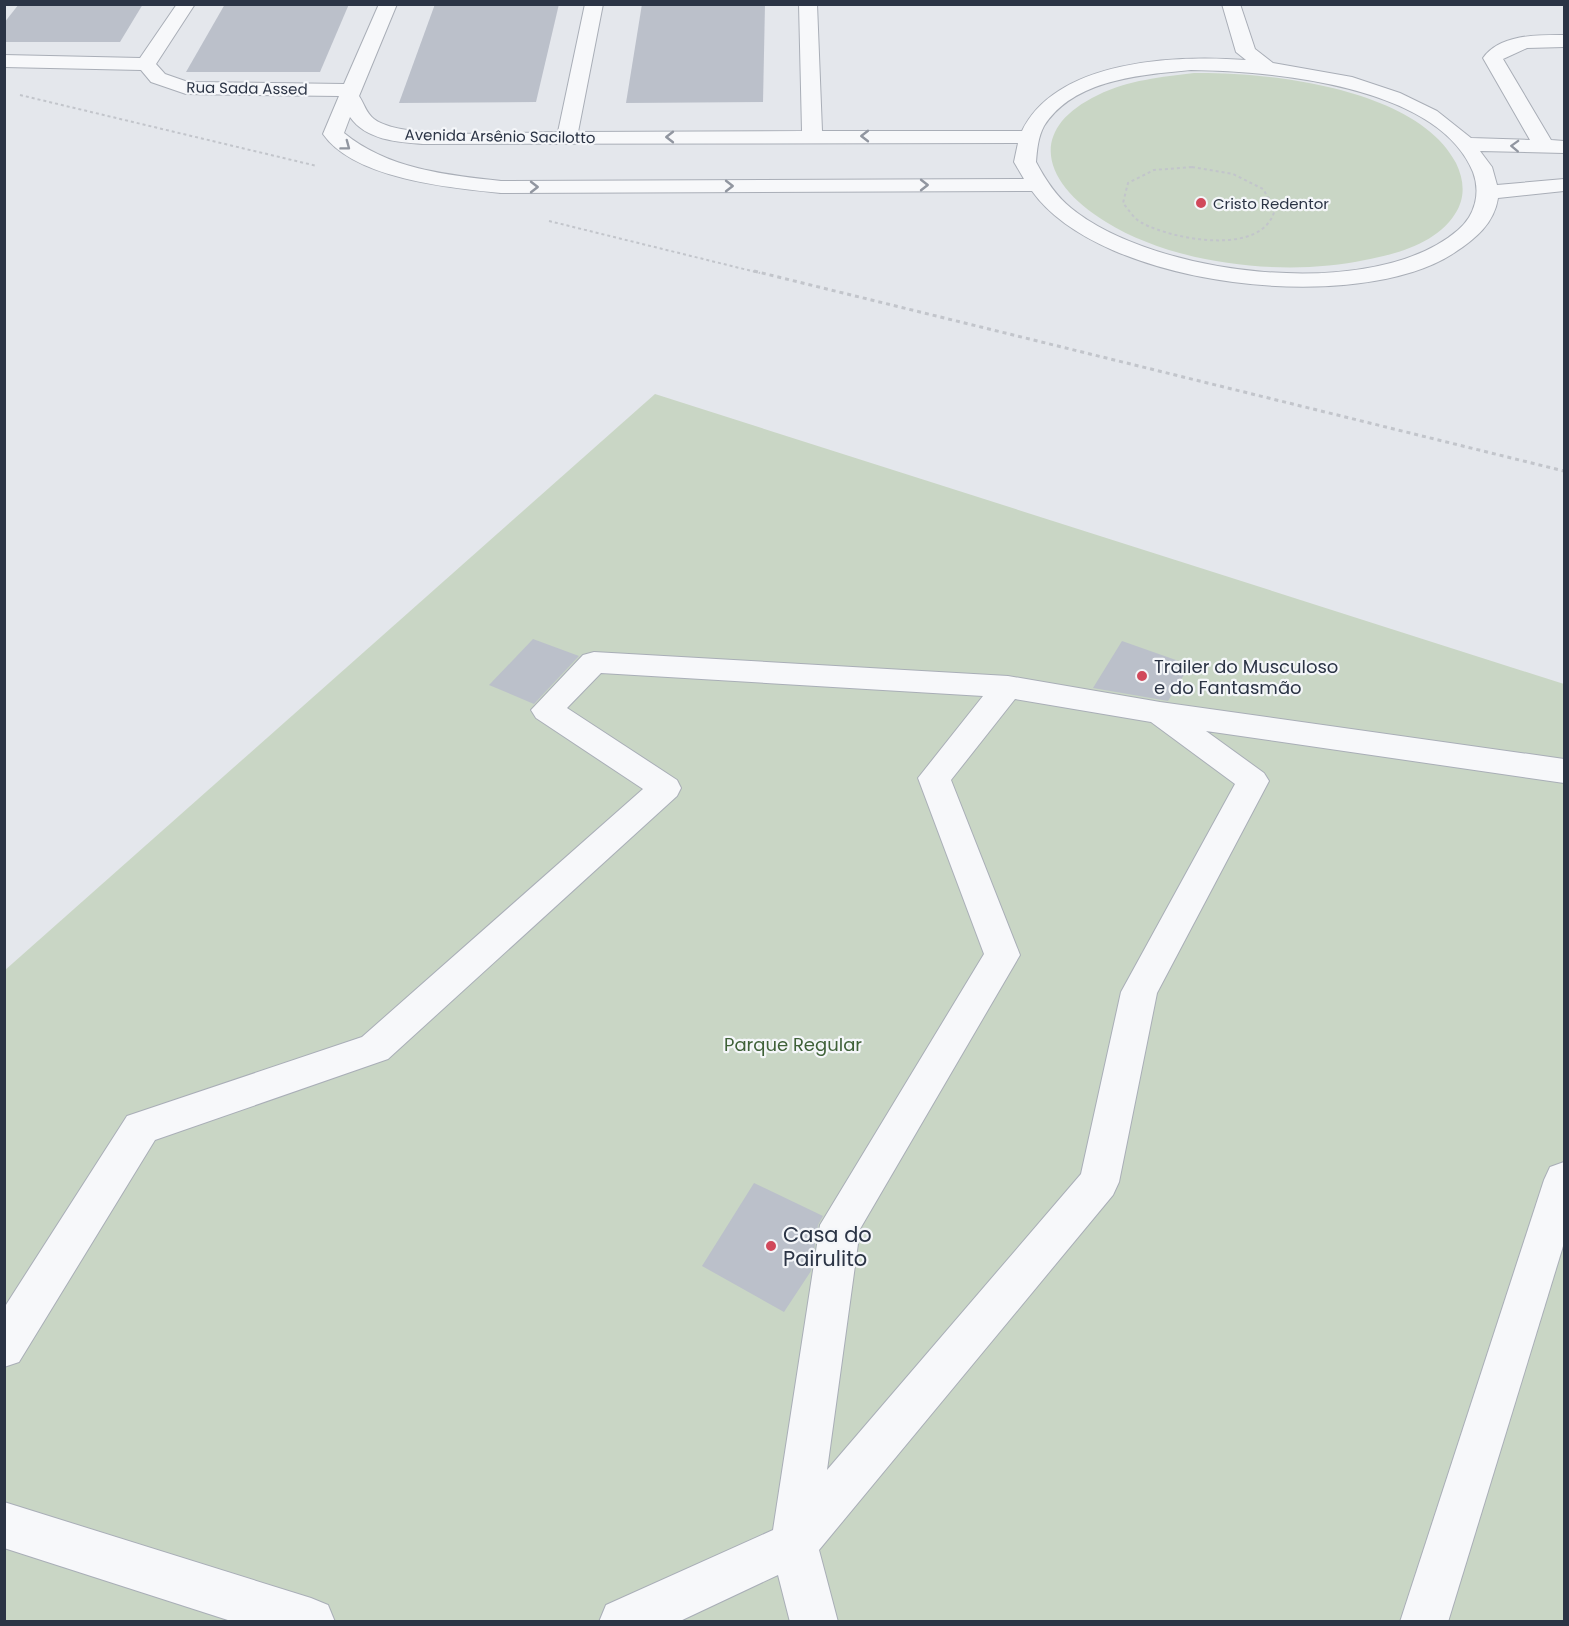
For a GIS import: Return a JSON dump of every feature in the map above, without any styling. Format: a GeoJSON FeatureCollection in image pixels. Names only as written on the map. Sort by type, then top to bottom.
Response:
{"type":"FeatureCollection","features":[{"type":"Feature","properties":{"kind":"street"},"geometry":{"type":"LineString","coordinates":[[4,62],[146,64],[186,4]]}},
{"type":"Feature","properties":{"kind":"street"},"geometry":{"type":"LineString","coordinates":[[352,94],[388,4]]}},
{"type":"Feature","properties":{"kind":"street"},"geometry":{"type":"LineString","coordinates":[[567,137],[594,4]]}},
{"type":"Feature","properties":{"kind":"street"},"geometry":{"type":"LineString","coordinates":[[808,4],[812,136]]}},
{"type":"Feature","properties":{"kind":"street"},"geometry":{"type":"LineString","coordinates":[[1231,4],[1240,58]]}},
{"type":"Feature","properties":{"kind":"street"},"geometry":{"type":"LineString","coordinates":[[1555,147],[1493,58],[1509,45],[1533,41],[1564,41]]}},
{"type":"Feature","properties":{"kind":"street"},"geometry":{"type":"LineString","coordinates":[[1240,58],[1317,74],[1377,91],[1428,115],[1466,144],[1486,176],[1488,192],[1486,208],[1465,237],[1424,261],[1365,276],[1295,280],[1220,274],[1150,257],[1084,227],[1050,201],[1037,185],[1025,162],[1029,137],[1036,122],[1056,103],[1083,87],[1107,78],[1161,67],[1240,58]]}},
{"type":"Feature","properties":{"kind":"street","name":"Rua Sada Assed"},"geometry":{"type":"LineString","coordinates":[[146,64],[158,78],[186,88],[352,94]]}},
{"type":"Feature","properties":{"kind":"street","name":"Avenida Arsênio Sacilotto"},"geometry":{"type":"LineString","coordinates":[[352,94],[358,115],[367,124],[400,136],[423,138],[1029,137]]}},
{"type":"Feature","properties":{"kind":"street","name":"Avenida Arsênio Sacilotto"},"geometry":{"type":"LineString","coordinates":[[352,94],[333,134],[346,148],[377,161],[453,182],[501,187],[1037,185]]}},
{"type":"Feature","properties":{"kind":"street"},"geometry":{"type":"LineString","coordinates":[[377,161],[397,148],[423,138]]}},
{"type":"Feature","properties":{"kind":"street"},"geometry":{"type":"LineString","coordinates":[[1466,144],[1555,147]]}},
{"type":"Feature","properties":{"kind":"street"},"geometry":{"type":"LineString","coordinates":[[1488,192],[1564,185]]}},
{"type":"Feature","properties":{"kind":"street"},"geometry":{"type":"LineString","coordinates":[[4,1347],[141,1128],[375,1048],[665,788],[547,710],[594,662],[1008,687],[1160,713],[1564,771]]}},
{"type":"Feature","properties":{"kind":"street"},"geometry":{"type":"LineString","coordinates":[[814,1622],[794,1544],[840,1225],[1002,955],[934,778],[1008,687]]}},
{"type":"Feature","properties":{"kind":"street"},"geometry":{"type":"LineString","coordinates":[[623,1622],[794,1544],[1099,1182],[1139,992],[1253,781],[1160,713]]}},
{"type":"Feature","properties":{"kind":"street"},"geometry":{"type":"LineString","coordinates":[[1425,1622],[1564,1180]]}},
{"type":"Feature","properties":{"kind":"street"},"geometry":{"type":"LineString","coordinates":[[4,1525],[311,1622]]}},
{"type":"Feature","properties":{"kind":"path"},"geometry":{"type":"LineString","coordinates":[[16,94],[328,168]]}},
{"type":"Feature","properties":{"kind":"path"},"geometry":{"type":"LineString","coordinates":[[1192,167],[1233,174],[1263,189],[1275,209],[1270,222],[1255,233],[1218,241],[1175,237],[1140,223],[1123,203],[1128,183],[1154,170],[1192,167]]}},
{"type":"Feature","properties":{"kind":"path"},"geometry":{"type":"LineString","coordinates":[[548,221],[1564,471]]}},
{"type":"Feature","properties":{"kind":"green space"},"geometry":{"type":"Polygon","coordinates":[[[1194,73],[1261,76],[1299,81],[1375,101],[1409,117],[1437,138],[1456,163],[1463,188],[1459,208],[1438,233],[1403,250],[1334,265],[1267,267],[1232,264],[1164,248],[1134,237],[1085,208],[1069,192],[1057,175],[1051,158],[1052,142],[1059,125],[1074,109],[1109,90],[1157,78],[1194,73]]]}},
{"type":"Feature","properties":{"kind":"green space","name":"Parque Regular"},"geometry":{"type":"Polygon","coordinates":[[[655,394],[1564,684],[1564,1621],[5,1621],[4,971],[655,394]]]}},
{"type":"Feature","properties":{"kind":"building"},"geometry":{"type":"Polygon","coordinates":[[[19,4],[143,4],[120,42],[4,42],[4,23],[19,4]]]}},
{"type":"Feature","properties":{"kind":"building"},"geometry":{"type":"Polygon","coordinates":[[[225,4],[349,4],[320,72],[186,72],[225,4]]]}},
{"type":"Feature","properties":{"kind":"building"},"geometry":{"type":"Polygon","coordinates":[[[435,4],[559,4],[536,102],[399,103],[435,4]]]}},
{"type":"Feature","properties":{"kind":"building"},"geometry":{"type":"Polygon","coordinates":[[[642,4],[765,4],[763,102],[626,103],[642,4]]]}},
{"type":"Feature","properties":{"kind":"building"},"geometry":{"type":"Polygon","coordinates":[[[533,639],[579,656],[534,704],[489,685],[533,639]]]}},
{"type":"Feature","properties":{"kind":"building","name":"Trailer do Musculoso e do Fantasmão"},"geometry":{"type":"Polygon","coordinates":[[[1122,641],[1190,665],[1168,701],[1093,688],[1122,641]]]}},
{"type":"Feature","properties":{"kind":"building","name":"Casa do Pairulito"},"geometry":{"type":"Polygon","coordinates":[[[754,1183],[823,1216],[818,1225],[811,1271],[784,1312],[702,1266],[754,1183]]]}},
{"type":"Feature","properties":{"kind":"place","name":"Cristo Redentor"},"geometry":{"type":"Point","coordinates":[1201,203]}},
{"type":"Feature","properties":{"kind":"place","name":"Trailer do Musculoso e do Fantasmão"},"geometry":{"type":"Point","coordinates":[1142,676]}},
{"type":"Feature","properties":{"kind":"place","name":"Casa do Pairulito"},"geometry":{"type":"Point","coordinates":[771,1246]}}]}
